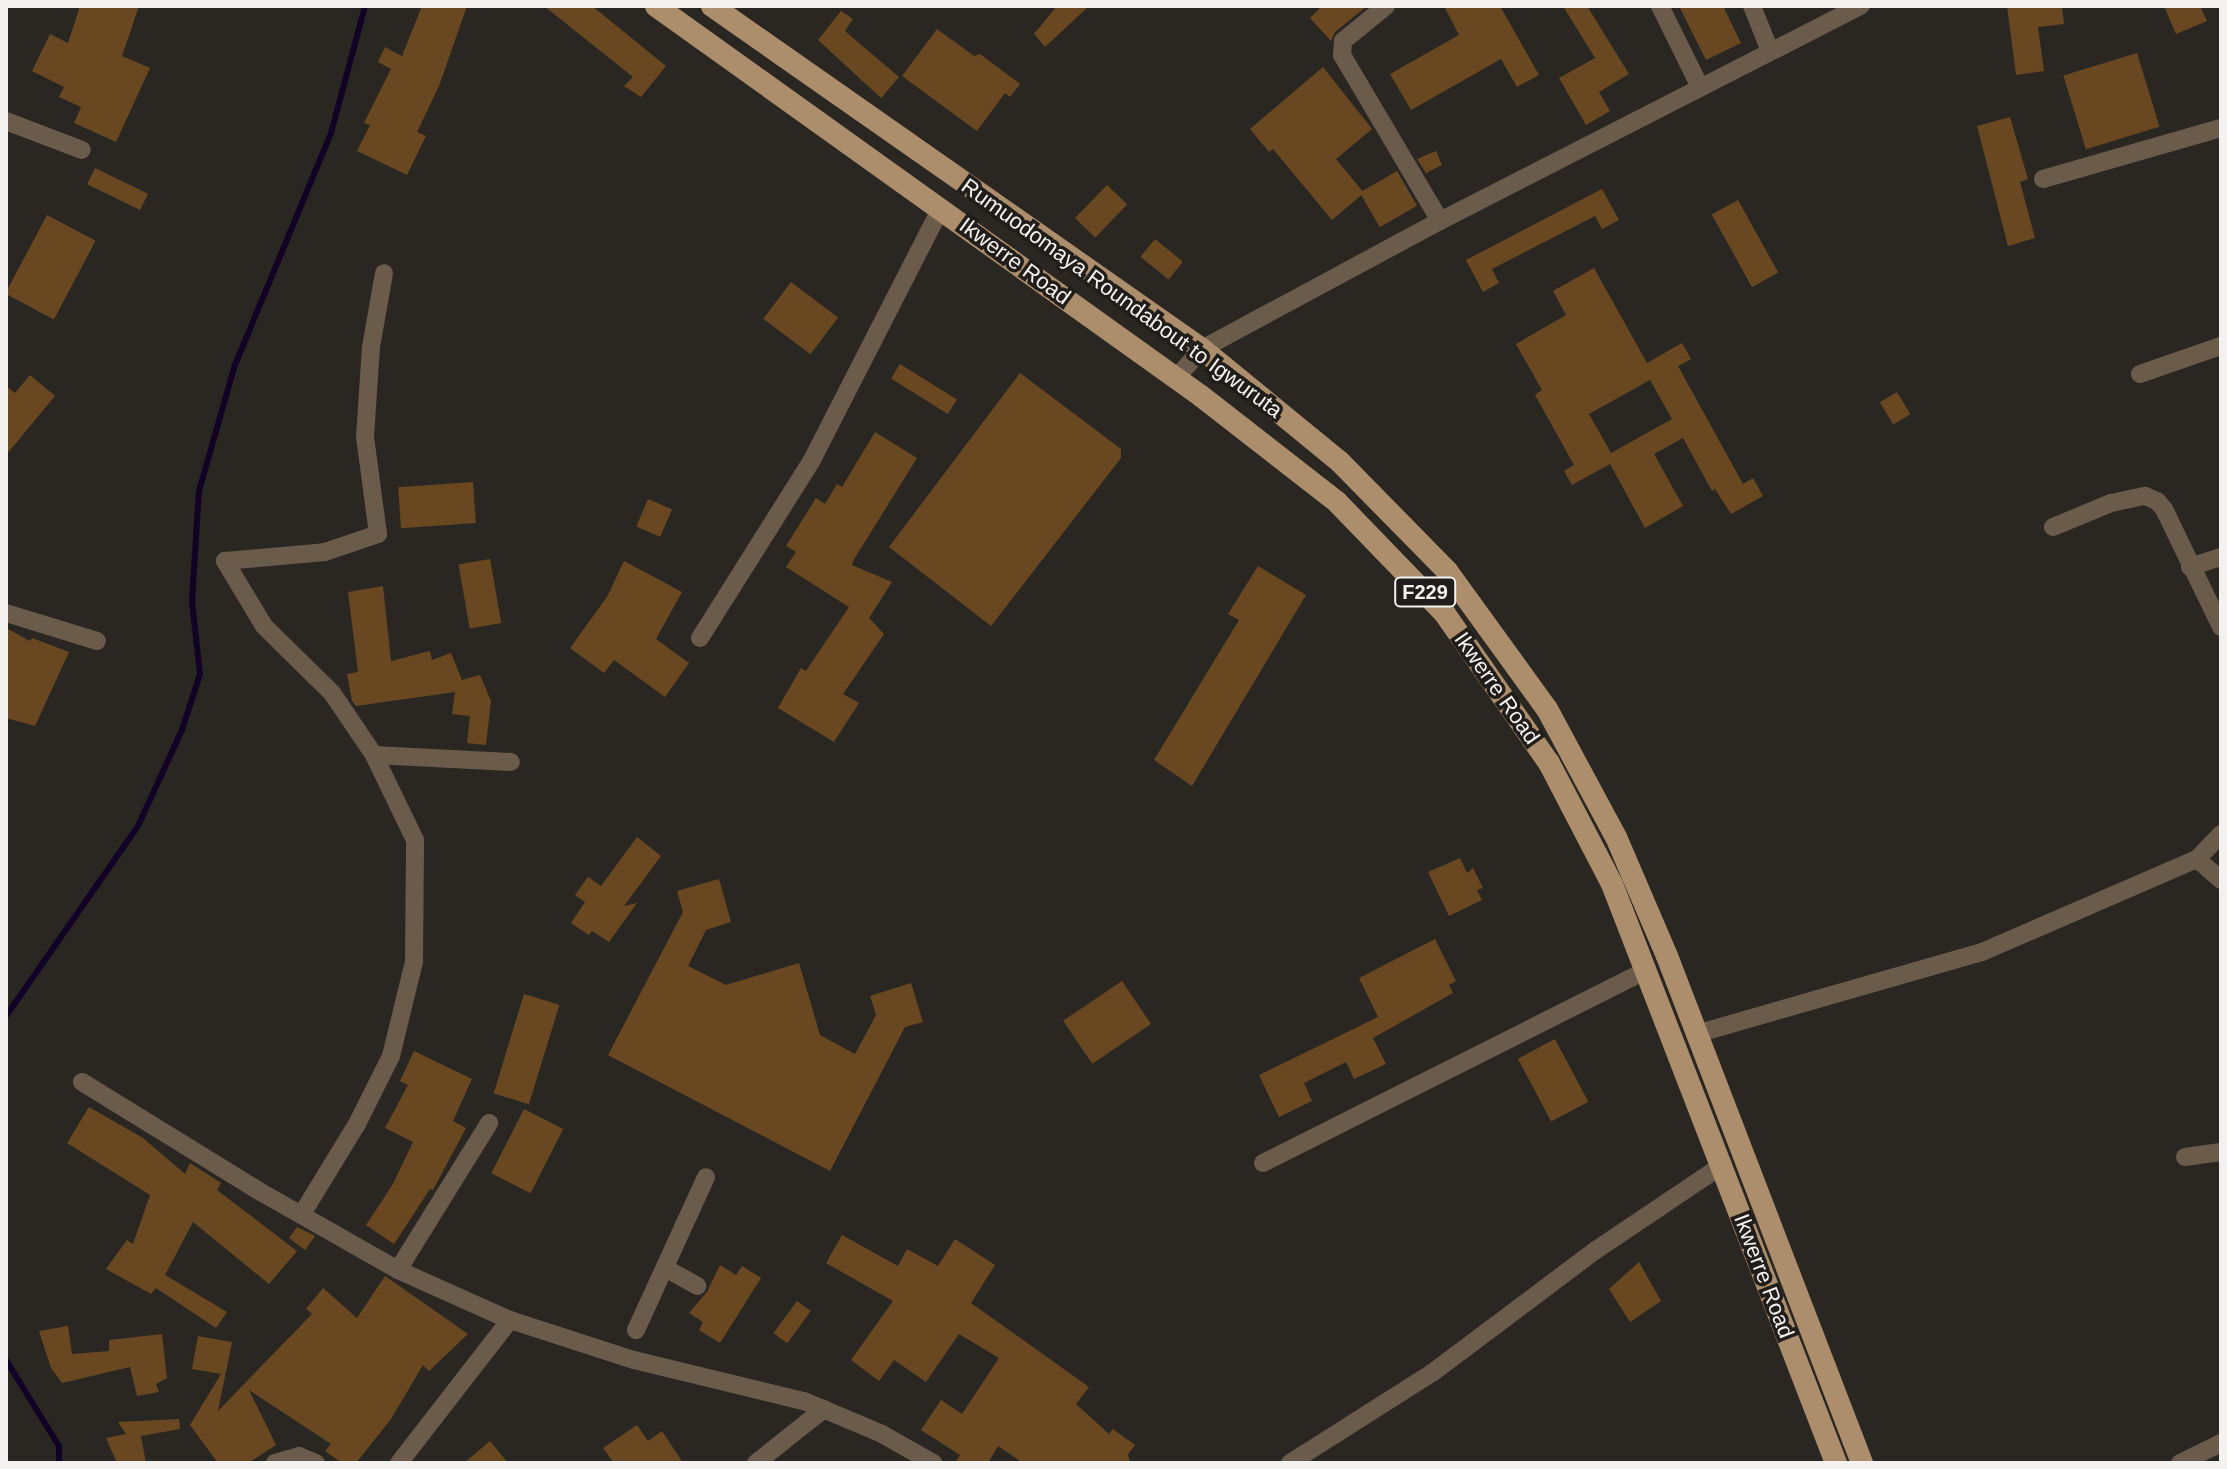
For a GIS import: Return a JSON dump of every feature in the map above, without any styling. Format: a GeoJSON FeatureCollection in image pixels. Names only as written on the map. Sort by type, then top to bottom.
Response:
{"type":"FeatureCollection","features":[{"type":"Feature","properties":{"kind":"main road","name":"Ikwerre Road"},"geometry":{"type":"LineString","coordinates":[[656,6],[1176,378],[1337,502],[1445,614],[1549,763],[1612,884],[1836,1463]]}},
{"type":"Feature","properties":{"kind":"main road","name":"Rumuodomaya Roundabout to Igwuruta"},"geometry":{"type":"LineString","coordinates":[[712,6],[1202,349],[1292,420],[1371,492],[1447,571],[1547,709],[1616,837],[1667,956],[1862,1463]]}},
{"type":"Feature","properties":{"kind":"street"},"geometry":{"type":"LineString","coordinates":[[1386,6],[1343,41],[1342,55],[1440,221]]}},
{"type":"Feature","properties":{"kind":"street"},"geometry":{"type":"LineString","coordinates":[[1660,6],[1700,87]]}},
{"type":"Feature","properties":{"kind":"street"},"geometry":{"type":"LineString","coordinates":[[1752,6],[1770,51]]}},
{"type":"Feature","properties":{"kind":"street"},"geometry":{"type":"LineString","coordinates":[[1176,378],[1202,349],[1440,221],[1861,6]]}},
{"type":"Feature","properties":{"kind":"street"},"geometry":{"type":"LineString","coordinates":[[6,121],[82,150]]}},
{"type":"Feature","properties":{"kind":"street"},"geometry":{"type":"LineString","coordinates":[[2043,179],[2221,128]]}},
{"type":"Feature","properties":{"kind":"street"},"geometry":{"type":"LineString","coordinates":[[700,638],[812,460],[941,208]]}},
{"type":"Feature","properties":{"kind":"street"},"geometry":{"type":"LineString","coordinates":[[302,1214],[357,1124],[391,1056],[414,962],[415,840],[374,755],[332,693],[264,626],[225,561],[325,552],[378,534],[365,437],[371,347],[384,273]]}},
{"type":"Feature","properties":{"kind":"street"},"geometry":{"type":"LineString","coordinates":[[2140,374],[2221,346]]}},
{"type":"Feature","properties":{"kind":"street"},"geometry":{"type":"LineString","coordinates":[[2053,527],[2111,503],[2145,496],[2164,509],[2221,627]]}},
{"type":"Feature","properties":{"kind":"street"},"geometry":{"type":"LineString","coordinates":[[2190,567],[2221,557]]}},
{"type":"Feature","properties":{"kind":"street"},"geometry":{"type":"LineString","coordinates":[[6,613],[97,641]]}},
{"type":"Feature","properties":{"kind":"street"},"geometry":{"type":"LineString","coordinates":[[374,755],[511,762]]}},
{"type":"Feature","properties":{"kind":"street"},"geometry":{"type":"LineString","coordinates":[[1696,1034],[1982,952],[2197,859],[2221,834]]}},
{"type":"Feature","properties":{"kind":"street"},"geometry":{"type":"LineString","coordinates":[[2197,859],[2221,880]]}},
{"type":"Feature","properties":{"kind":"street"},"geometry":{"type":"LineString","coordinates":[[1263,1163],[1646,970]]}},
{"type":"Feature","properties":{"kind":"street"},"geometry":{"type":"LineString","coordinates":[[82,1082],[398,1270],[510,1320],[634,1360],[804,1401],[882,1434],[933,1463]]}},
{"type":"Feature","properties":{"kind":"street"},"geometry":{"type":"LineString","coordinates":[[398,1270],[489,1123]]}},
{"type":"Feature","properties":{"kind":"street"},"geometry":{"type":"LineString","coordinates":[[2185,1157],[2221,1152]]}},
{"type":"Feature","properties":{"kind":"street"},"geometry":{"type":"LineString","coordinates":[[1290,1463],[1432,1373],[1596,1250],[1721,1166]]}},
{"type":"Feature","properties":{"kind":"street"},"geometry":{"type":"LineString","coordinates":[[636,1330],[706,1177]]}},
{"type":"Feature","properties":{"kind":"street"},"geometry":{"type":"LineString","coordinates":[[665,1268],[697,1286]]}},
{"type":"Feature","properties":{"kind":"street"},"geometry":{"type":"LineString","coordinates":[[399,1463],[510,1320]]}},
{"type":"Feature","properties":{"kind":"street"},"geometry":{"type":"LineString","coordinates":[[756,1463],[824,1409]]}},
{"type":"Feature","properties":{"kind":"street"},"geometry":{"type":"LineString","coordinates":[[2180,1463],[2221,1443]]}},
{"type":"Feature","properties":{"kind":"street"},"geometry":{"type":"LineString","coordinates":[[275,1463],[299,1456],[316,1463]]}},
{"type":"Feature","properties":{"kind":"building"},"geometry":{"type":"Polygon","coordinates":[[[80,6],[139,6],[122,56],[150,68],[116,142],[74,123],[81,107],[59,97],[64,87],[32,71],[50,34],[68,43],[80,6]]]}},
{"type":"Feature","properties":{"kind":"building"},"geometry":{"type":"Polygon","coordinates":[[[422,6],[467,6],[439,86],[417,132],[426,136],[407,175],[357,151],[370,125],[364,123],[391,69],[378,62],[385,47],[402,56],[422,6]]]}},
{"type":"Feature","properties":{"kind":"building"},"geometry":{"type":"Polygon","coordinates":[[[544,6],[592,6],[666,66],[641,97],[624,86],[633,77],[544,6]]]}},
{"type":"Feature","properties":{"kind":"building"},"geometry":{"type":"Polygon","coordinates":[[[1057,6],[1089,6],[1045,47],[1034,34],[1057,6]]]}},
{"type":"Feature","properties":{"kind":"building"},"geometry":{"type":"Polygon","coordinates":[[[1322,6],[1367,6],[1335,32],[1331,41],[1310,18],[1322,6]]]}},
{"type":"Feature","properties":{"kind":"building"},"geometry":{"type":"Polygon","coordinates":[[[1444,6],[1500,6],[1539,75],[1517,87],[1501,59],[1411,110],[1390,74],[1459,35],[1444,6]]]}},
{"type":"Feature","properties":{"kind":"building"},"geometry":{"type":"Polygon","coordinates":[[[1563,6],[1587,6],[1629,74],[1599,92],[1610,111],[1586,125],[1559,78],[1595,58],[1563,6]]]}},
{"type":"Feature","properties":{"kind":"building"},"geometry":{"type":"Polygon","coordinates":[[[1679,6],[1723,6],[1741,43],[1706,60],[1679,6]]]}},
{"type":"Feature","properties":{"kind":"building"},"geometry":{"type":"Polygon","coordinates":[[[2007,6],[2062,6],[2064,24],[2038,27],[2044,71],[2016,75],[2007,6]]]}},
{"type":"Feature","properties":{"kind":"building"},"geometry":{"type":"Polygon","coordinates":[[[2164,6],[2200,6],[2207,21],[2176,34],[2164,6]]]}},
{"type":"Feature","properties":{"kind":"building"},"geometry":{"type":"Polygon","coordinates":[[[841,11],[853,19],[845,31],[899,77],[881,98],[818,40],[841,11]]]}},
{"type":"Feature","properties":{"kind":"building"},"geometry":{"type":"Polygon","coordinates":[[[937,29],[974,56],[980,54],[1020,84],[1010,97],[1005,93],[977,131],[902,76],[937,29]]]}},
{"type":"Feature","properties":{"kind":"building"},"geometry":{"type":"Polygon","coordinates":[[[2137,53],[2160,127],[2086,149],[2063,76],[2137,53]]]}},
{"type":"Feature","properties":{"kind":"building"},"geometry":{"type":"Polygon","coordinates":[[[1323,67],[1372,129],[1336,159],[1364,193],[1332,220],[1273,149],[1269,152],[1250,129],[1323,67]]]}},
{"type":"Feature","properties":{"kind":"building"},"geometry":{"type":"Polygon","coordinates":[[[2010,117],[2028,179],[2020,182],[2035,238],[2008,246],[1977,126],[2010,117]]]}},
{"type":"Feature","properties":{"kind":"building"},"geometry":{"type":"Polygon","coordinates":[[[1436,151],[1442,165],[1426,173],[1417,159],[1436,151]]]}},
{"type":"Feature","properties":{"kind":"building"},"geometry":{"type":"Polygon","coordinates":[[[95,168],[148,194],[140,210],[87,184],[95,168]]]}},
{"type":"Feature","properties":{"kind":"building"},"geometry":{"type":"Polygon","coordinates":[[[1397,171],[1417,206],[1380,227],[1360,192],[1397,171]]]}},
{"type":"Feature","properties":{"kind":"building"},"geometry":{"type":"Polygon","coordinates":[[[1107,185],[1127,204],[1095,238],[1075,218],[1107,185]]]}},
{"type":"Feature","properties":{"kind":"building"},"geometry":{"type":"Polygon","coordinates":[[[1602,189],[1619,220],[1602,229],[1595,216],[1492,269],[1499,283],[1483,292],[1466,260],[1602,189]]]}},
{"type":"Feature","properties":{"kind":"building"},"geometry":{"type":"Polygon","coordinates":[[[1738,200],[1778,273],[1752,287],[1712,215],[1738,200]]]}},
{"type":"Feature","properties":{"kind":"building"},"geometry":{"type":"Polygon","coordinates":[[[47,215],[96,241],[54,319],[6,294],[47,215]]]}},
{"type":"Feature","properties":{"kind":"building"},"geometry":{"type":"Polygon","coordinates":[[[1155,239],[1183,262],[1169,280],[1141,257],[1155,239]]]}},
{"type":"Feature","properties":{"kind":"building"},"geometry":{"type":"Polygon","coordinates":[[[1594,268],[1647,363],[1682,343],[1691,359],[1678,366],[1743,484],[1753,478],[1763,496],[1731,514],[1715,489],[1712,491],[1683,438],[1654,454],[1683,506],[1645,528],[1610,464],[1572,485],[1564,471],[1574,465],[1535,395],[1542,390],[1516,344],[1566,315],[1553,291],[1594,268]],[[1650,380],[1589,414],[1611,453],[1672,419],[1650,380]]]}},
{"type":"Feature","properties":{"kind":"building"},"geometry":{"type":"Polygon","coordinates":[[[791,282],[838,318],[810,354],[763,319],[791,282]]]}},
{"type":"Feature","properties":{"kind":"building"},"geometry":{"type":"Polygon","coordinates":[[[900,364],[957,400],[948,414],[891,378],[900,364]]]}},
{"type":"Feature","properties":{"kind":"building"},"geometry":{"type":"Polygon","coordinates":[[[1020,373],[1121,449],[1121,458],[991,626],[889,547],[1020,373]]]}},
{"type":"Feature","properties":{"kind":"building"},"geometry":{"type":"Polygon","coordinates":[[[30,375],[55,396],[6,455],[6,386],[15,393],[30,375]]]}},
{"type":"Feature","properties":{"kind":"building"},"geometry":{"type":"Polygon","coordinates":[[[1897,392],[1910,414],[1893,425],[1880,402],[1897,392]]]}},
{"type":"Feature","properties":{"kind":"building"},"geometry":{"type":"Polygon","coordinates":[[[875,432],[917,458],[853,561],[852,565],[892,582],[869,618],[884,634],[843,694],[859,703],[834,742],[778,708],[801,668],[806,671],[849,607],[786,567],[796,552],[786,546],[816,498],[825,504],[837,484],[842,487],[875,432]]]}},
{"type":"Feature","properties":{"kind":"building"},"geometry":{"type":"Polygon","coordinates":[[[473,482],[476,523],[401,528],[398,487],[473,482]]]}},
{"type":"Feature","properties":{"kind":"building"},"geometry":{"type":"Polygon","coordinates":[[[648,499],[672,509],[660,537],[636,527],[648,499]]]}},
{"type":"Feature","properties":{"kind":"building"},"geometry":{"type":"Polygon","coordinates":[[[490,559],[501,623],[470,629],[458,565],[490,559]]]}},
{"type":"Feature","properties":{"kind":"building"},"geometry":{"type":"Polygon","coordinates":[[[624,561],[682,592],[656,639],[689,663],[665,697],[614,660],[604,673],[570,648],[607,597],[624,561]]]}},
{"type":"Feature","properties":{"kind":"building"},"geometry":{"type":"Polygon","coordinates":[[[1258,566],[1306,595],[1192,786],[1154,760],[1239,620],[1228,614],[1258,566]]]}},
{"type":"Feature","properties":{"kind":"building"},"geometry":{"type":"Polygon","coordinates":[[[383,586],[391,661],[430,651],[432,660],[451,653],[462,680],[480,675],[491,701],[486,745],[467,743],[470,716],[452,714],[455,692],[356,706],[352,701],[347,674],[358,672],[348,592],[383,586]]]}},
{"type":"Feature","properties":{"kind":"building"},"geometry":{"type":"Polygon","coordinates":[[[6,628],[30,641],[32,638],[69,652],[35,726],[6,718],[6,628]]]}},
{"type":"Feature","properties":{"kind":"building"},"geometry":{"type":"Polygon","coordinates":[[[637,837],[661,856],[624,906],[637,903],[609,942],[592,931],[589,935],[571,923],[585,902],[575,895],[588,877],[601,886],[637,837]]]}},
{"type":"Feature","properties":{"kind":"building"},"geometry":{"type":"Polygon","coordinates":[[[1460,858],[1467,873],[1473,868],[1483,888],[1477,890],[1482,900],[1449,916],[1428,872],[1460,858]]]}},
{"type":"Feature","properties":{"kind":"building"},"geometry":{"type":"Polygon","coordinates":[[[719,879],[731,922],[706,930],[688,966],[726,985],[799,963],[820,1035],[855,1054],[876,1015],[870,996],[911,983],[923,1022],[905,1027],[830,1171],[608,1055],[683,912],[677,891],[719,879]]]}},
{"type":"Feature","properties":{"kind":"building"},"geometry":{"type":"Polygon","coordinates":[[[1435,939],[1456,981],[1449,985],[1453,993],[1373,1038],[1386,1064],[1354,1079],[1346,1062],[1304,1083],[1312,1101],[1279,1117],[1259,1075],[1378,1017],[1359,978],[1435,939]]]}},
{"type":"Feature","properties":{"kind":"building"},"geometry":{"type":"Polygon","coordinates":[[[1122,981],[1151,1024],[1092,1064],[1063,1021],[1122,981]]]}},
{"type":"Feature","properties":{"kind":"building"},"geometry":{"type":"Polygon","coordinates":[[[524,994],[559,1005],[529,1104],[494,1093],[524,994]]]}},
{"type":"Feature","properties":{"kind":"building"},"geometry":{"type":"Polygon","coordinates":[[[1555,1039],[1588,1102],[1551,1121],[1518,1059],[1555,1039]]]}},
{"type":"Feature","properties":{"kind":"building"},"geometry":{"type":"Polygon","coordinates":[[[414,1051],[472,1079],[453,1121],[466,1128],[433,1190],[430,1189],[394,1244],[366,1225],[393,1184],[413,1142],[385,1128],[408,1085],[400,1081],[414,1051]]]}},
{"type":"Feature","properties":{"kind":"building"},"geometry":{"type":"Polygon","coordinates":[[[89,1107],[143,1138],[185,1174],[190,1163],[221,1183],[217,1190],[297,1251],[269,1284],[193,1222],[165,1275],[227,1312],[216,1328],[156,1288],[151,1294],[106,1269],[127,1240],[133,1244],[150,1195],[67,1143],[89,1107]]]}},
{"type":"Feature","properties":{"kind":"building"},"geometry":{"type":"Polygon","coordinates":[[[524,1109],[563,1129],[531,1193],[491,1173],[524,1109]]]}},
{"type":"Feature","properties":{"kind":"building"},"geometry":{"type":"Polygon","coordinates":[[[297,1227],[315,1236],[305,1250],[289,1238],[297,1227]]]}},
{"type":"Feature","properties":{"kind":"building"},"geometry":{"type":"Polygon","coordinates":[[[842,1235],[898,1266],[907,1249],[938,1266],[955,1239],[995,1265],[971,1303],[1089,1387],[1076,1404],[1109,1434],[1113,1429],[1135,1445],[1128,1454],[1130,1463],[1023,1463],[998,1446],[988,1463],[955,1463],[960,1455],[921,1430],[941,1400],[962,1414],[999,1358],[959,1334],[926,1382],[894,1360],[879,1381],[851,1360],[893,1301],[826,1263],[842,1235]]]}},
{"type":"Feature","properties":{"kind":"building"},"geometry":{"type":"Polygon","coordinates":[[[1639,1262],[1661,1301],[1630,1322],[1609,1289],[1639,1262]]]}},
{"type":"Feature","properties":{"kind":"building"},"geometry":{"type":"Polygon","coordinates":[[[720,1265],[736,1275],[742,1266],[761,1278],[720,1343],[699,1330],[703,1322],[689,1313],[707,1292],[720,1265]]]}},
{"type":"Feature","properties":{"kind":"building"},"geometry":{"type":"Polygon","coordinates":[[[385,1276],[468,1334],[429,1371],[423,1365],[391,1419],[356,1463],[342,1463],[325,1451],[331,1444],[249,1390],[276,1445],[248,1463],[218,1463],[190,1425],[221,1374],[192,1369],[198,1336],[232,1342],[218,1411],[312,1314],[306,1309],[323,1288],[357,1318],[385,1276]]]}},
{"type":"Feature","properties":{"kind":"building"},"geometry":{"type":"Polygon","coordinates":[[[797,1301],[811,1311],[787,1343],[773,1333],[797,1301]]]}},
{"type":"Feature","properties":{"kind":"building"},"geometry":{"type":"Polygon","coordinates":[[[68,1326],[72,1354],[109,1351],[109,1340],[162,1334],[167,1378],[156,1384],[159,1392],[137,1396],[130,1367],[62,1383],[51,1368],[39,1331],[68,1326]]]}},
{"type":"Feature","properties":{"kind":"building"},"geometry":{"type":"Polygon","coordinates":[[[179,1419],[180,1429],[141,1436],[146,1463],[117,1463],[106,1438],[126,1434],[118,1422],[179,1419]]]}},
{"type":"Feature","properties":{"kind":"building"},"geometry":{"type":"Polygon","coordinates":[[[637,1425],[648,1441],[662,1431],[683,1463],[614,1463],[603,1448],[637,1425]]]}},
{"type":"Feature","properties":{"kind":"building"},"geometry":{"type":"Polygon","coordinates":[[[490,1441],[508,1463],[464,1463],[490,1441]]]}},
{"type":"Feature","properties":{"kind":"waterway"},"geometry":{"type":"LineString","coordinates":[[6,1016],[138,826],[182,730],[200,674],[192,601],[199,491],[235,365],[331,133],[365,6]]}},
{"type":"Feature","properties":{"kind":"waterway"},"geometry":{"type":"LineString","coordinates":[[6,1360],[59,1446],[59,1463]]}}]}
